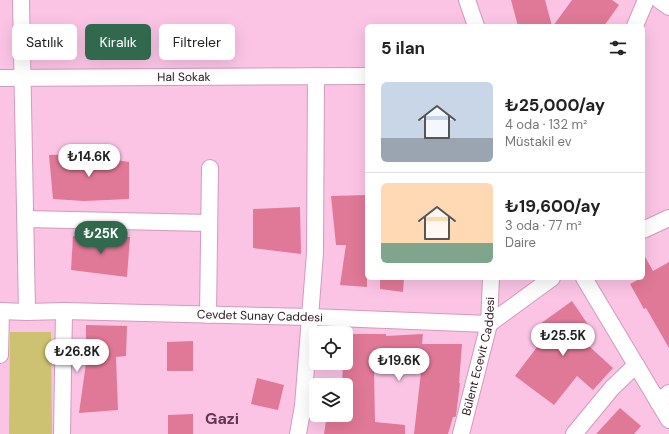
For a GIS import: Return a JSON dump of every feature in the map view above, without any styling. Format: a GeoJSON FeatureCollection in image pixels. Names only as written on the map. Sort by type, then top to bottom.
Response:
{"type":"FeatureCollection","features":[{"type":"Feature","properties":{"kind":"street"},"geometry":{"type":"LineString","coordinates":[[21,0],[27,312]]}},
{"type":"Feature","properties":{"kind":"street"},"geometry":{"type":"LineString","coordinates":[[467,0],[475,24]]}},
{"type":"Feature","properties":{"kind":"street"},"geometry":{"type":"LineString","coordinates":[[636,24],[646,0]]}},
{"type":"Feature","properties":{"kind":"street"},"geometry":{"type":"LineString","coordinates":[[658,0],[669,7]]}},
{"type":"Feature","properties":{"kind":"street"},"geometry":{"type":"LineString","coordinates":[[298,434],[303,406],[315,253],[316,76]]}},
{"type":"Feature","properties":{"kind":"street","name":"Hal Sokak"},"geometry":{"type":"LineString","coordinates":[[0,78],[365,76]]}},
{"type":"Feature","properties":{"kind":"street"},"geometry":{"type":"LineString","coordinates":[[208,315],[210,168]]}},
{"type":"Feature","properties":{"kind":"street"},"geometry":{"type":"LineString","coordinates":[[645,229],[669,218]]}},
{"type":"Feature","properties":{"kind":"street"},"geometry":{"type":"LineString","coordinates":[[25,219],[209,223]]}},
{"type":"Feature","properties":{"kind":"street","name":"Bülent Ecevit Caddesi"},"geometry":{"type":"LineString","coordinates":[[461,434],[489,324],[491,280]]}},
{"type":"Feature","properties":{"kind":"street"},"geometry":{"type":"LineString","coordinates":[[489,324],[549,280]]}},
{"type":"Feature","properties":{"kind":"street"},"geometry":{"type":"LineString","coordinates":[[585,280],[636,365],[663,398],[669,420]]}},
{"type":"Feature","properties":{"kind":"street"},"geometry":{"type":"LineString","coordinates":[[0,311],[0,356]]}},
{"type":"Feature","properties":{"kind":"street","name":"Cevdet Sunay Caddesi"},"geometry":{"type":"LineString","coordinates":[[0,311],[64,311],[310,317],[489,324]]}},
{"type":"Feature","properties":{"kind":"street"},"geometry":{"type":"LineString","coordinates":[[62,434],[64,311]]}},
{"type":"Feature","properties":{"kind":"street"},"geometry":{"type":"LineString","coordinates":[[574,434],[607,394],[636,365]]}},
{"type":"Feature","properties":{"kind":"shaded area"},"geometry":{"type":"Polygon","coordinates":[[[10,332],[51,332],[52,434],[9,434],[10,332]]]}},
{"type":"Feature","properties":{"kind":"building"},"geometry":{"type":"Polygon","coordinates":[[[511,0],[545,0],[551,24],[517,24],[511,0]]]}},
{"type":"Feature","properties":{"kind":"building"},"geometry":{"type":"Polygon","coordinates":[[[572,0],[612,0],[619,5],[605,24],[554,24],[572,0]]]}},
{"type":"Feature","properties":{"kind":"building"},"geometry":{"type":"Polygon","coordinates":[[[85,154],[129,162],[129,199],[84,201],[53,199],[49,155],[85,154]]]}},
{"type":"Feature","properties":{"kind":"building"},"geometry":{"type":"Polygon","coordinates":[[[365,195],[365,280],[367,280],[367,287],[340,285],[346,245],[336,245],[331,196],[365,195]]]}},
{"type":"Feature","properties":{"kind":"building"},"geometry":{"type":"Polygon","coordinates":[[[300,207],[301,254],[253,248],[253,209],[300,207]]]}},
{"type":"Feature","properties":{"kind":"building"},"geometry":{"type":"Polygon","coordinates":[[[73,236],[130,237],[127,277],[71,270],[73,236]]]}},
{"type":"Feature","properties":{"kind":"building"},"geometry":{"type":"Polygon","coordinates":[[[645,257],[653,271],[669,262],[669,348],[646,308],[644,309],[630,284],[637,280],[645,280],[645,257]]]}},
{"type":"Feature","properties":{"kind":"building"},"geometry":{"type":"Polygon","coordinates":[[[380,280],[404,280],[403,292],[380,289],[380,280]]]}},
{"type":"Feature","properties":{"kind":"building"},"geometry":{"type":"Polygon","coordinates":[[[572,301],[591,329],[579,337],[613,368],[593,390],[577,376],[554,405],[515,376],[547,334],[540,324],[572,301]]]}},
{"type":"Feature","properties":{"kind":"building"},"geometry":{"type":"Polygon","coordinates":[[[86,325],[127,326],[126,356],[116,357],[118,410],[79,413],[86,363],[86,325]]]}},
{"type":"Feature","properties":{"kind":"building"},"geometry":{"type":"Polygon","coordinates":[[[353,334],[386,334],[386,336],[423,334],[422,344],[462,344],[460,383],[456,416],[453,417],[448,434],[414,434],[421,372],[374,371],[375,422],[405,425],[405,434],[324,434],[326,422],[353,422],[353,378],[342,378],[343,370],[353,370],[353,334]]]}},
{"type":"Feature","properties":{"kind":"building"},"geometry":{"type":"Polygon","coordinates":[[[193,341],[193,371],[167,371],[167,342],[193,341]]]}},
{"type":"Feature","properties":{"kind":"building"},"geometry":{"type":"Polygon","coordinates":[[[257,378],[284,385],[278,410],[251,404],[257,378]]]}},
{"type":"Feature","properties":{"kind":"building"},"geometry":{"type":"Polygon","coordinates":[[[620,408],[641,426],[634,434],[596,434],[620,408]]]}},
{"type":"Feature","properties":{"kind":"building"},"geometry":{"type":"Polygon","coordinates":[[[193,414],[193,434],[168,434],[168,415],[193,414]]]}},
{"type":"Feature","properties":{"kind":"district","name":"Gazi"},"geometry":{"type":"Point","coordinates":[222,418]}}]}
